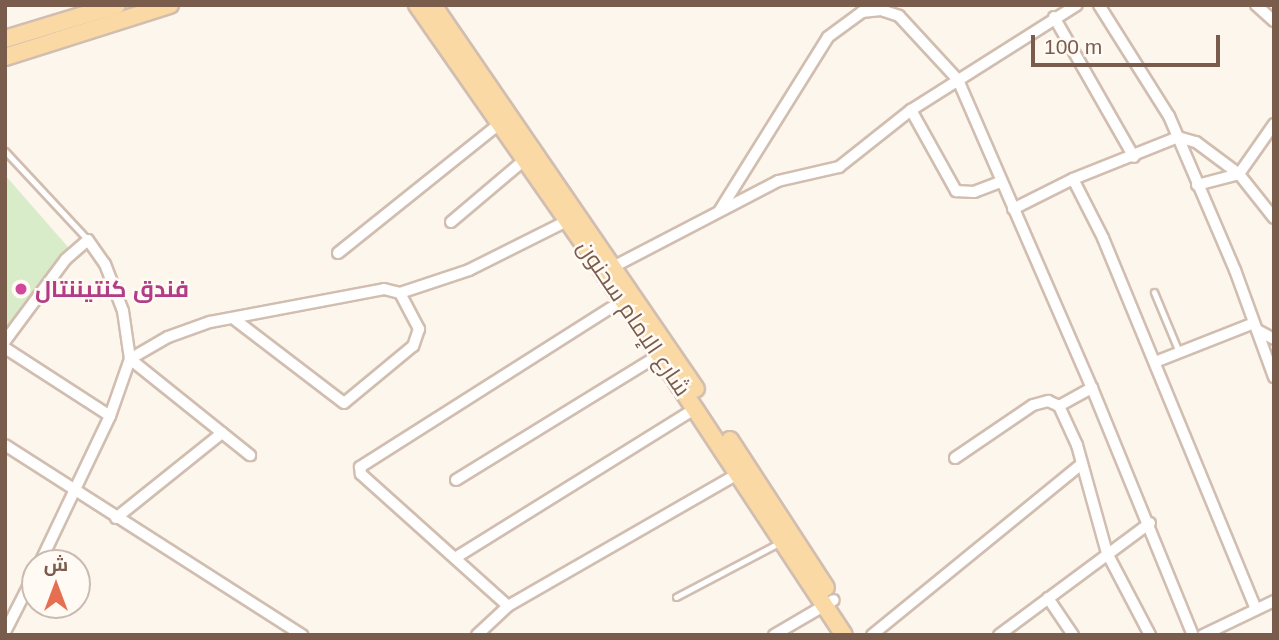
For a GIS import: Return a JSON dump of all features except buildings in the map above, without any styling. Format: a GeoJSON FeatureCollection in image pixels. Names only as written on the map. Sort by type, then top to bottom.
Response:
{"type":"FeatureCollection","features":[{"type":"Feature","properties":{"kind":"main road"},"geometry":{"type":"LineString","coordinates":[[5,39],[117,5]]}},
{"type":"Feature","properties":{"kind":"main road"},"geometry":{"type":"LineString","coordinates":[[5,57],[170,5]]}},
{"type":"Feature","properties":{"kind":"main road","name":"شارع الإمام سحنون"},"geometry":{"type":"LineString","coordinates":[[417,5],[505,120]]}},
{"type":"Feature","properties":{"kind":"main road","name":"شارع الإمام سحنون"},"geometry":{"type":"LineString","coordinates":[[433,5],[567,220],[696,408],[782,541],[856,635]]}},
{"type":"Feature","properties":{"kind":"main road","name":"شارع الإمام سحنون"},"geometry":{"type":"LineString","coordinates":[[529,156],[613,267],[829,603],[844,635]]}},
{"type":"Feature","properties":{"kind":"street"},"geometry":{"type":"LineString","coordinates":[[613,267],[791,175],[839,167],[911,110],[1054,16],[1077,5]]}},
{"type":"Feature","properties":{"kind":"street"},"geometry":{"type":"LineString","coordinates":[[1099,5],[1178,137],[1256,326],[1274,377]]}},
{"type":"Feature","properties":{"kind":"street"},"geometry":{"type":"LineString","coordinates":[[1256,5],[1274,21]]}},
{"type":"Feature","properties":{"kind":"street"},"geometry":{"type":"LineString","coordinates":[[720,210],[828,37],[862,12],[881,10],[899,16],[958,80],[1150,523],[1193,635]]}},
{"type":"Feature","properties":{"kind":"street"},"geometry":{"type":"LineString","coordinates":[[1054,16],[1134,157]]}},
{"type":"Feature","properties":{"kind":"street"},"geometry":{"type":"LineString","coordinates":[[911,110],[956,191],[974,192],[1000,182]]}},
{"type":"Feature","properties":{"kind":"street"},"geometry":{"type":"LineString","coordinates":[[338,253],[505,120]]}},
{"type":"Feature","properties":{"kind":"street"},"geometry":{"type":"LineString","coordinates":[[1198,185],[1239,174],[1274,124]]}},
{"type":"Feature","properties":{"kind":"street"},"geometry":{"type":"LineString","coordinates":[[1013,209],[1073,179],[1134,157],[1178,137],[1196,142],[1239,174],[1274,218]]}},
{"type":"Feature","properties":{"kind":"street"},"geometry":{"type":"LineString","coordinates":[[452,222],[529,156]]}},
{"type":"Feature","properties":{"kind":"street"},"geometry":{"type":"LineString","coordinates":[[1073,179],[1155,362],[1256,609]]}},
{"type":"Feature","properties":{"kind":"street"},"geometry":{"type":"LineString","coordinates":[[130,359],[187,328],[384,289],[400,293],[469,270],[567,220]]}},
{"type":"Feature","properties":{"kind":"street"},"geometry":{"type":"LineString","coordinates":[[5,341],[66,259],[88,240],[105,264],[123,311],[130,359],[110,416],[47,549]]}},
{"type":"Feature","properties":{"kind":"street"},"geometry":{"type":"LineString","coordinates":[[233,318],[344,403],[415,341],[418,323],[400,293]]}},
{"type":"Feature","properties":{"kind":"street"},"geometry":{"type":"LineString","coordinates":[[508,606],[361,474],[361,465],[622,300]]}},
{"type":"Feature","properties":{"kind":"street"},"geometry":{"type":"LineString","coordinates":[[1256,326],[1274,339]]}},
{"type":"Feature","properties":{"kind":"street"},"geometry":{"type":"LineString","coordinates":[[1155,362],[1256,326]]}},
{"type":"Feature","properties":{"kind":"street"},"geometry":{"type":"LineString","coordinates":[[5,348],[110,416]]}},
{"type":"Feature","properties":{"kind":"street"},"geometry":{"type":"LineString","coordinates":[[456,480],[659,355]]}},
{"type":"Feature","properties":{"kind":"street"},"geometry":{"type":"LineString","coordinates":[[130,359],[250,455]]}},
{"type":"Feature","properties":{"kind":"street"},"geometry":{"type":"LineString","coordinates":[[1059,406],[1092,388]]}},
{"type":"Feature","properties":{"kind":"street"},"geometry":{"type":"LineString","coordinates":[[955,457],[1033,405],[1048,401],[1059,406],[1082,464],[1107,553],[1150,635]]}},
{"type":"Feature","properties":{"kind":"street"},"geometry":{"type":"LineString","coordinates":[[456,558],[696,408]]}},
{"type":"Feature","properties":{"kind":"street"},"geometry":{"type":"LineString","coordinates":[[116,518],[222,433]]}},
{"type":"Feature","properties":{"kind":"street"},"geometry":{"type":"LineString","coordinates":[[5,445],[75,493],[302,635]]}},
{"type":"Feature","properties":{"kind":"street"},"geometry":{"type":"LineString","coordinates":[[872,635],[1082,464]]}},
{"type":"Feature","properties":{"kind":"street"},"geometry":{"type":"LineString","coordinates":[[477,635],[508,606],[738,473]]}},
{"type":"Feature","properties":{"kind":"street"},"geometry":{"type":"LineString","coordinates":[[999,635],[1150,523]]}},
{"type":"Feature","properties":{"kind":"street"},"geometry":{"type":"LineString","coordinates":[[1048,598],[1073,635]]}},
{"type":"Feature","properties":{"kind":"street"},"geometry":{"type":"LineString","coordinates":[[5,632],[21,601]]}},
{"type":"Feature","properties":{"kind":"street"},"geometry":{"type":"LineString","coordinates":[[774,635],[829,603]]}},
{"type":"Feature","properties":{"kind":"street"},"geometry":{"type":"LineString","coordinates":[[1203,635],[1256,609],[1272,605]]}},
{"type":"Feature","properties":{"kind":"lane"},"geometry":{"type":"LineString","coordinates":[[5,151],[88,240]]}},
{"type":"Feature","properties":{"kind":"lane"},"geometry":{"type":"LineString","coordinates":[[1154,292],[1179,352]]}},
{"type":"Feature","properties":{"kind":"lane"},"geometry":{"type":"LineString","coordinates":[[676,597],[782,541]]}},
{"type":"Feature","properties":{"kind":"green space","name":"فندق كنتيننتال"},"geometry":{"type":"Polygon","coordinates":[[[5,175],[68,247],[5,331],[5,175]]]}},
{"type":"Feature","properties":{"kind":"place","name":"فندق كنتيننتال"},"geometry":{"type":"Point","coordinates":[21,289]}}]}
